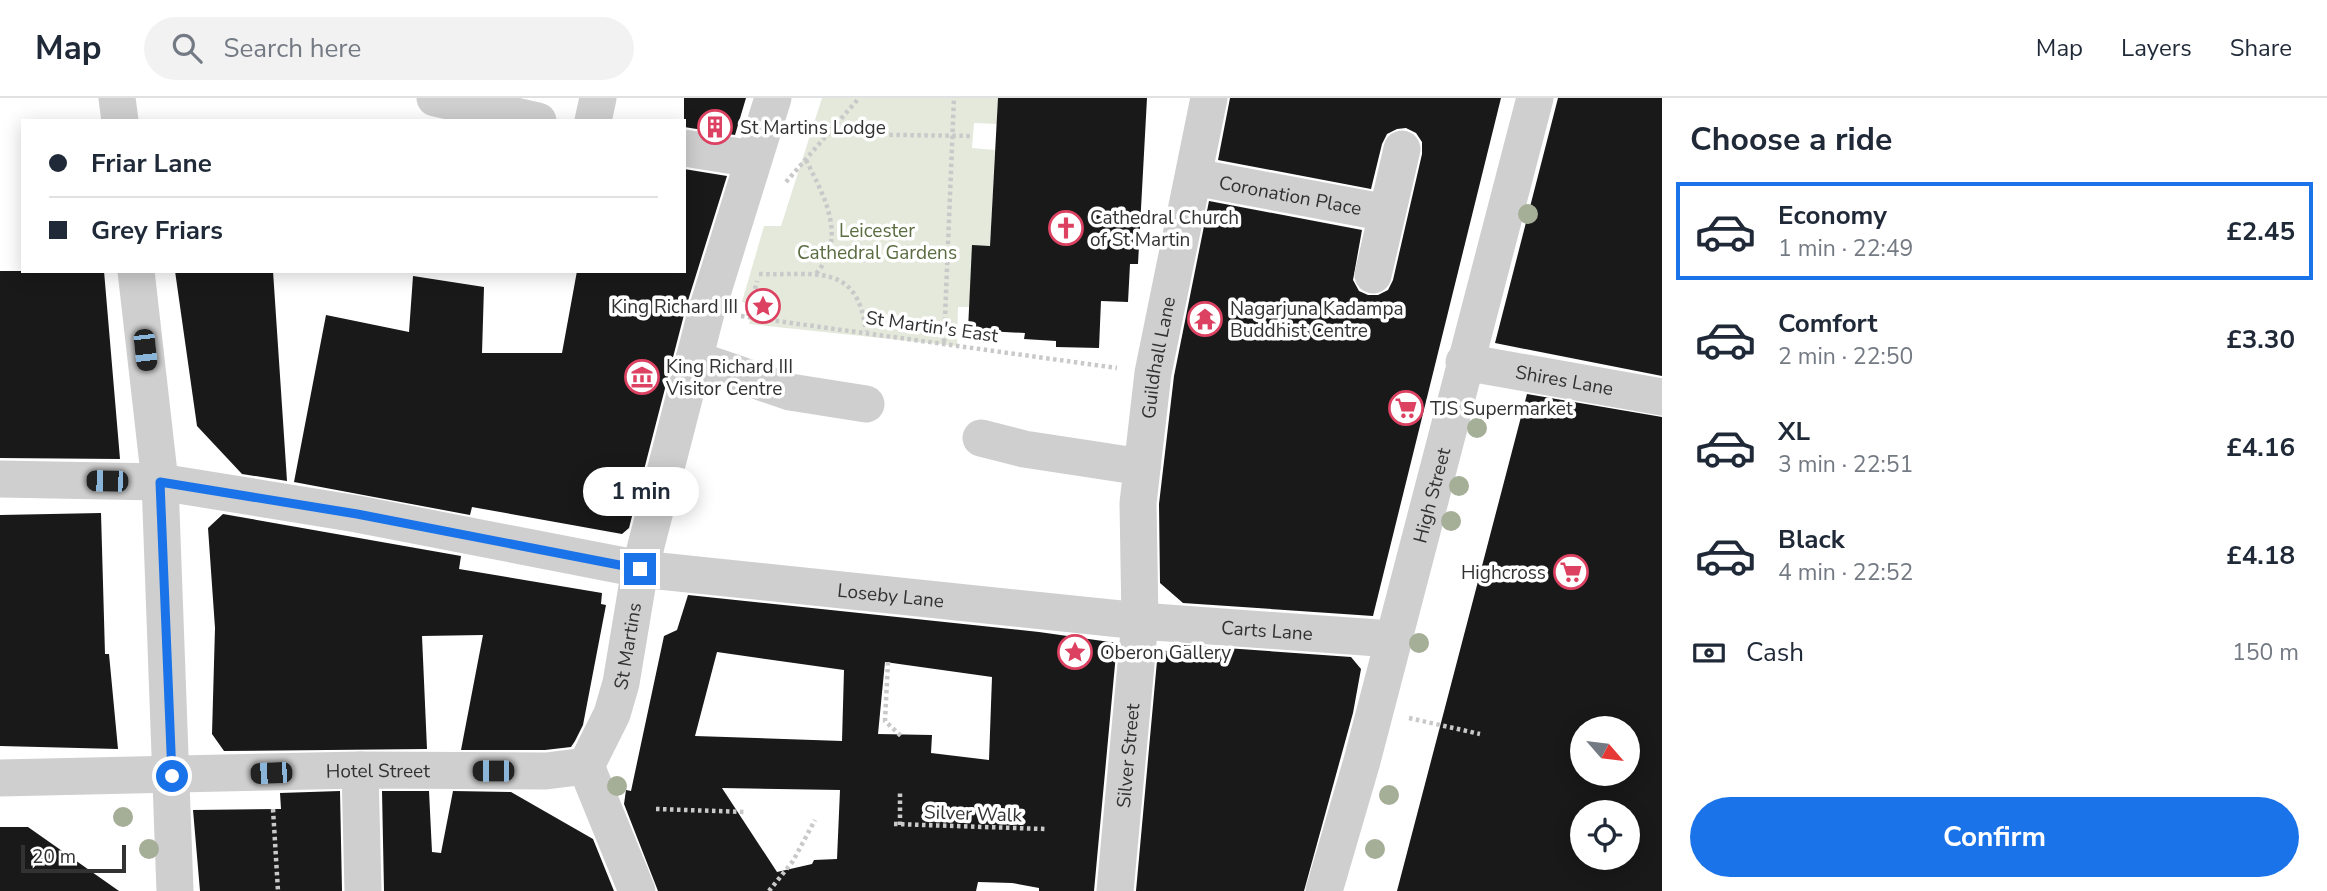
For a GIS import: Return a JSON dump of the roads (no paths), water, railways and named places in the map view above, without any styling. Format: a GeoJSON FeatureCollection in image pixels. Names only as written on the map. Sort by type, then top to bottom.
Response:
{"type":"FeatureCollection","features":[{"type":"Feature","properties":{"kind":"street"},"geometry":{"type":"LineString","coordinates":[[117,98],[120,119]]}},
{"type":"Feature","properties":{"kind":"street"},"geometry":{"type":"LineString","coordinates":[[435,98],[480,102],[532,119]]}},
{"type":"Feature","properties":{"kind":"street"},"geometry":{"type":"LineString","coordinates":[[593,119],[598,98]]}},
{"type":"Feature","properties":{"kind":"street","name":"Guildhall Lane"},"geometry":{"type":"LineString","coordinates":[[1140,621],[1139,503],[1153,373],[1209,98]]}},
{"type":"Feature","properties":{"kind":"street","name":"High Street"},"geometry":{"type":"LineString","coordinates":[[1324,891],[1535,98]]}},
{"type":"Feature","properties":{"kind":"street","name":"St Martins"},"geometry":{"type":"LineString","coordinates":[[586,766],[612,714],[621,683],[640,569],[694,359],[770,108]]}},
{"type":"Feature","properties":{"kind":"street"},"geometry":{"type":"LineString","coordinates":[[686,148],[753,159]]}},
{"type":"Feature","properties":{"kind":"street","name":"Coronation Place"},"geometry":{"type":"LineString","coordinates":[[1373,275],[1402,149]]}},
{"type":"Feature","properties":{"kind":"street","name":"Coronation Place"},"geometry":{"type":"LineString","coordinates":[[1194,177],[1387,213]]}},
{"type":"Feature","properties":{"kind":"street"},"geometry":{"type":"LineString","coordinates":[[136,273],[160,482],[175,891]]}},
{"type":"Feature","properties":{"kind":"street"},"geometry":{"type":"LineString","coordinates":[[694,359],[790,392],[866,404]]}},
{"type":"Feature","properties":{"kind":"street","name":"Shires Lane"},"geometry":{"type":"LineString","coordinates":[[1464,362],[1662,397]]}},
{"type":"Feature","properties":{"kind":"street"},"geometry":{"type":"LineString","coordinates":[[981,438],[1024,449],[1142,467]]}},
{"type":"Feature","properties":{"kind":"street","name":"Loseby Lane"},"geometry":{"type":"LineString","coordinates":[[0,479],[160,482],[356,501],[640,569],[1140,621]]}},
{"type":"Feature","properties":{"kind":"street","name":"Carts Lane"},"geometry":{"type":"LineString","coordinates":[[1140,621],[1392,639]]}},
{"type":"Feature","properties":{"kind":"street","name":"Silver Street"},"geometry":{"type":"LineString","coordinates":[[1115,891],[1140,621]]}},
{"type":"Feature","properties":{"kind":"street"},"geometry":{"type":"LineString","coordinates":[[586,766],[637,891]]}},
{"type":"Feature","properties":{"kind":"street","name":"Hotel Street"},"geometry":{"type":"LineString","coordinates":[[0,778],[360,770],[546,771],[586,766]]}},
{"type":"Feature","properties":{"kind":"street"},"geometry":{"type":"LineString","coordinates":[[360,770],[363,891]]}},
{"type":"Feature","properties":{"kind":"place","name":"St Martins Lodge"},"geometry":{"type":"Point","coordinates":[715,127]}},
{"type":"Feature","properties":{"kind":"place","name":"Cathedral Church of St Martin"},"geometry":{"type":"Point","coordinates":[1066,228]}},
{"type":"Feature","properties":{"kind":"place","name":"King Richard III"},"geometry":{"type":"Point","coordinates":[763,306]}},
{"type":"Feature","properties":{"kind":"place","name":"Nagarjuna Kadampa Buddhist Centre"},"geometry":{"type":"Point","coordinates":[1205,319]}},
{"type":"Feature","properties":{"kind":"place","name":"King Richard III Visitor Centre"},"geometry":{"type":"Point","coordinates":[642,377]}},
{"type":"Feature","properties":{"kind":"place","name":"TJS Supermarket"},"geometry":{"type":"Point","coordinates":[1406,408]}},
{"type":"Feature","properties":{"kind":"place","name":"Highcross"},"geometry":{"type":"Point","coordinates":[1571,572]}},
{"type":"Feature","properties":{"kind":"place","name":"Oberon Gallery"},"geometry":{"type":"Point","coordinates":[1075,652]}},
{"type":"Feature","properties":{"kind":"park label","name":"Leicester Cathedral Gardens"},"geometry":{"type":"Point","coordinates":[877,241]}}]}
